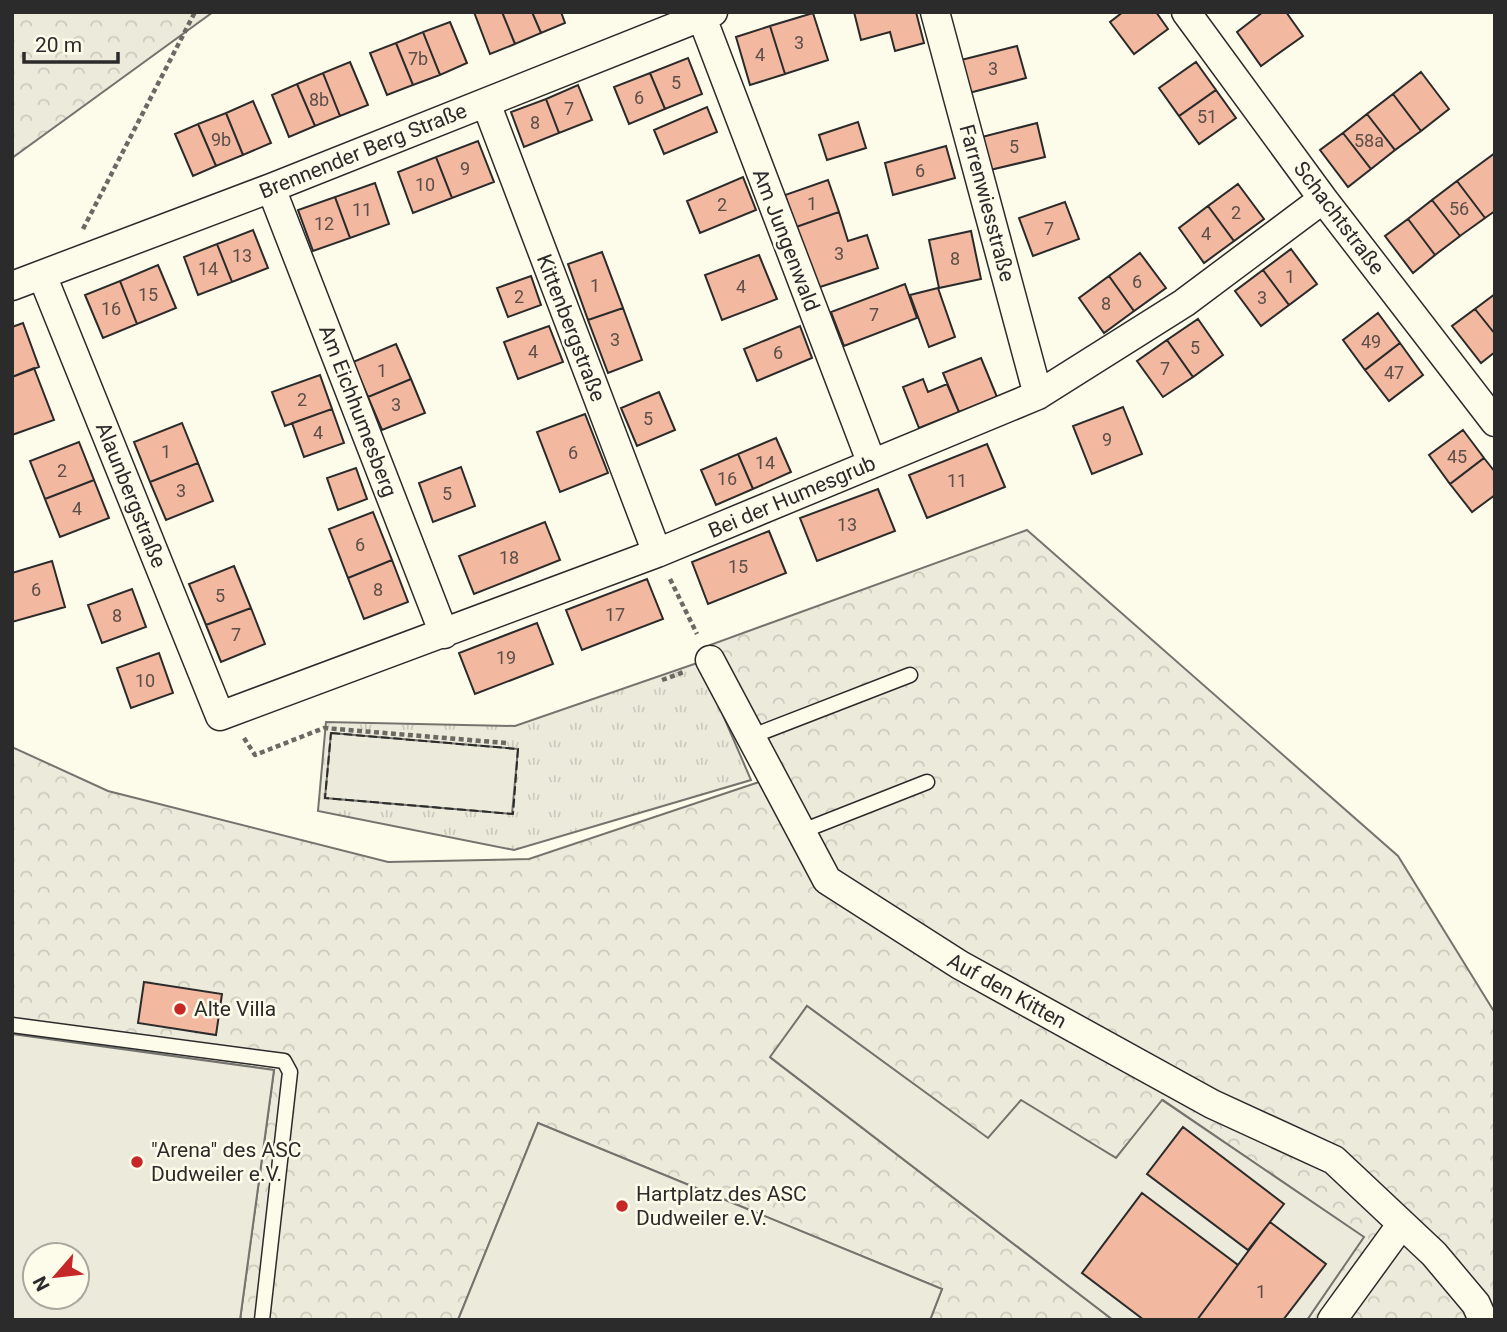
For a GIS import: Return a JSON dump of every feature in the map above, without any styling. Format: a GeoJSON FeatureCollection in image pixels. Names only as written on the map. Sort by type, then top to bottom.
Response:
{"type":"FeatureCollection","features":[{"type":"Feature","properties":{"kind":"street","name":"Farrenwiesstraße"},"geometry":{"type":"LineString","coordinates":[[935,12],[1038,394]]}},
{"type":"Feature","properties":{"kind":"street","name":"Schachtstraße"},"geometry":{"type":"LineString","coordinates":[[1186,12],[1322,199],[1495,422]]}},
{"type":"Feature","properties":{"kind":"street","name":"Brennender Berg Straße"},"geometry":{"type":"LineString","coordinates":[[12,286],[271,188],[707,14]]}},
{"type":"Feature","properties":{"kind":"street","name":"Am Jungenwald"},"geometry":{"type":"LineString","coordinates":[[707,14],[872,464]]}},
{"type":"Feature","properties":{"kind":"street","name":"Kittenbergstraße"},"geometry":{"type":"LineString","coordinates":[[486,103],[657,553]]}},
{"type":"Feature","properties":{"kind":"street","name":"Am Eichhumesberg"},"geometry":{"type":"LineString","coordinates":[[271,188],[444,634]]}},
{"type":"Feature","properties":{"kind":"street","name":"Bei der Humesgrub"},"geometry":{"type":"LineString","coordinates":[[220,716],[657,553],[1038,394],[1184,303],[1322,199]]}},
{"type":"Feature","properties":{"kind":"street","name":"Alaunbergstraße"},"geometry":{"type":"LineString","coordinates":[[54,270],[220,716]]}},
{"type":"Feature","properties":{"kind":"street","name":"Auf den Kitten"},"geometry":{"type":"LineString","coordinates":[[710,660],[827,880],[960,965],[1080,1032],[1212,1104],[1334,1160],[1434,1254],[1476,1304],[1483,1320]]}},
{"type":"Feature","properties":{"kind":"street"},"geometry":{"type":"LineString","coordinates":[[1332,1320],[1401,1225]]}},
{"type":"Feature","properties":{"kind":"lane"},"geometry":{"type":"LineString","coordinates":[[750,737],[910,675]]}},
{"type":"Feature","properties":{"kind":"lane"},"geometry":{"type":"LineString","coordinates":[[800,832],[927,782]]}},
{"type":"Feature","properties":{"kind":"lane"},"geometry":{"type":"LineString","coordinates":[[12,1026],[284,1061],[290,1072],[262,1320]]}},
{"type":"Feature","properties":{"kind":"path"},"geometry":{"type":"LineString","coordinates":[[54,270],[95,200],[195,12]]}},
{"type":"Feature","properties":{"kind":"path"},"geometry":{"type":"LineString","coordinates":[[657,553],[710,660]]}},
{"type":"Feature","properties":{"kind":"path"},"geometry":{"type":"LineString","coordinates":[[244,738],[255,755],[324,728],[506,743]]}},
{"type":"Feature","properties":{"kind":"green space"},"geometry":{"type":"Polygon","coordinates":[[[12,12],[213,12],[12,158],[12,12]]]}},
{"type":"Feature","properties":{"kind":"green space"},"geometry":{"type":"Polygon","coordinates":[[[1027,530],[1398,856],[1495,1013],[1495,1320],[1307,1320],[1363,1237],[1163,1100],[1116,1158],[1021,1101],[988,1139],[807,1006],[771,1058],[1113,1320],[930,1320],[942,1289],[538,1123],[458,1320],[240,1320],[274,1070],[12,1034],[12,747],[108,791],[388,862],[529,859],[774,777],[710,645],[1027,530]]]}},
{"type":"Feature","properties":{"kind":"green space"},"geometry":{"type":"Polygon","coordinates":[[[700,662],[751,780],[514,850],[318,811],[326,722],[515,726],[700,662]]]}},
{"type":"Feature","properties":{"kind":"green space"},"geometry":{"type":"Polygon","coordinates":[[[331,733],[518,749],[512,814],[325,798],[331,733]]]}},
{"type":"Feature","properties":{"kind":"green space"},"geometry":{"type":"Polygon","coordinates":[[[807,1006],[988,1138],[1021,1100],[1116,1158],[1162,1100],[1364,1237],[1307,1320],[1113,1320],[770,1057],[807,1006]]]}},
{"type":"Feature","properties":{"kind":"green space","name":"\"Arena\" des ASC Dudweiler e.V."},"geometry":{"type":"Polygon","coordinates":[[[12,1034],[274,1070],[240,1320],[12,1320],[12,1034]]]}},
{"type":"Feature","properties":{"kind":"green space","name":"Hartplatz des ASC Dudweiler e.V."},"geometry":{"type":"Polygon","coordinates":[[[538,1123],[942,1289],[930,1320],[458,1320],[538,1123]]]}},
{"type":"Feature","properties":{"kind":"building"},"geometry":{"type":"Polygon","coordinates":[[[474,12],[502,12],[515,44],[490,54],[474,12]]]}},
{"type":"Feature","properties":{"kind":"building"},"geometry":{"type":"Polygon","coordinates":[[[502,12],[532,12],[541,33],[515,44],[502,12]]]}},
{"type":"Feature","properties":{"kind":"building"},"geometry":{"type":"Polygon","coordinates":[[[532,12],[561,12],[565,23],[541,33],[532,12]]]}},
{"type":"Feature","properties":{"kind":"building"},"geometry":{"type":"Polygon","coordinates":[[[854,12],[916,12],[924,43],[895,51],[890,32],[861,40],[854,12]]]}},
{"type":"Feature","properties":{"kind":"building"},"geometry":{"type":"Polygon","coordinates":[[[1123,12],[1156,12],[1168,29],[1134,54],[1110,22],[1123,12]]]}},
{"type":"Feature","properties":{"kind":"building"},"geometry":{"type":"Polygon","coordinates":[[[1263,12],[1286,12],[1303,36],[1261,66],[1237,32],[1263,12]]]}},
{"type":"Feature","properties":{"kind":"building"},"geometry":{"type":"Polygon","coordinates":[[[813,13],[828,60],[785,74],[770,26],[813,13]]]}},
{"type":"Feature","properties":{"kind":"building"},"geometry":{"type":"Polygon","coordinates":[[[450,22],[467,63],[440,75],[423,32],[450,22]]]}},
{"type":"Feature","properties":{"kind":"building"},"geometry":{"type":"Polygon","coordinates":[[[770,26],[785,74],[750,85],[736,37],[770,26]]]}},
{"type":"Feature","properties":{"kind":"building"},"geometry":{"type":"Polygon","coordinates":[[[423,32],[440,75],[413,85],[396,43],[423,32]]]}},
{"type":"Feature","properties":{"kind":"building"},"geometry":{"type":"Polygon","coordinates":[[[396,43],[413,85],[387,95],[370,53],[396,43]]]}},
{"type":"Feature","properties":{"kind":"building"},"geometry":{"type":"Polygon","coordinates":[[[1017,46],[1026,78],[969,93],[961,60],[1017,46]]]}},
{"type":"Feature","properties":{"kind":"building"},"geometry":{"type":"Polygon","coordinates":[[[688,58],[702,94],[665,109],[650,73],[688,58]]]}},
{"type":"Feature","properties":{"kind":"building"},"geometry":{"type":"Polygon","coordinates":[[[350,62],[368,105],[340,116],[323,73],[350,62]]]}},
{"type":"Feature","properties":{"kind":"building"},"geometry":{"type":"Polygon","coordinates":[[[1196,62],[1216,90],[1179,116],[1159,88],[1196,62]]]}},
{"type":"Feature","properties":{"kind":"building"},"geometry":{"type":"Polygon","coordinates":[[[1421,72],[1449,109],[1421,131],[1393,94],[1421,72]]]}},
{"type":"Feature","properties":{"kind":"building"},"geometry":{"type":"Polygon","coordinates":[[[323,73],[340,116],[315,126],[297,84],[323,73]]]}},
{"type":"Feature","properties":{"kind":"building"},"geometry":{"type":"Polygon","coordinates":[[[650,73],[665,109],[629,124],[614,87],[650,73]]]}},
{"type":"Feature","properties":{"kind":"building"},"geometry":{"type":"Polygon","coordinates":[[[297,84],[315,126],[289,137],[272,95],[297,84]]]}},
{"type":"Feature","properties":{"kind":"building"},"geometry":{"type":"Polygon","coordinates":[[[578,85],[592,120],[559,133],[546,99],[578,85]]]}},
{"type":"Feature","properties":{"kind":"building"},"geometry":{"type":"Polygon","coordinates":[[[1216,90],[1236,118],[1199,144],[1179,116],[1216,90]]]}},
{"type":"Feature","properties":{"kind":"building"},"geometry":{"type":"Polygon","coordinates":[[[1393,94],[1421,131],[1395,150],[1367,114],[1393,94]]]}},
{"type":"Feature","properties":{"kind":"building"},"geometry":{"type":"Polygon","coordinates":[[[546,99],[559,133],[524,147],[511,112],[546,99]]]}},
{"type":"Feature","properties":{"kind":"building"},"geometry":{"type":"Polygon","coordinates":[[[253,101],[271,143],[243,155],[226,113],[253,101]]]}},
{"type":"Feature","properties":{"kind":"building"},"geometry":{"type":"Polygon","coordinates":[[[707,107],[717,132],[664,154],[654,130],[707,107]]]}},
{"type":"Feature","properties":{"kind":"building"},"geometry":{"type":"Polygon","coordinates":[[[226,113],[243,155],[216,166],[198,124],[226,113]]]}},
{"type":"Feature","properties":{"kind":"building"},"geometry":{"type":"Polygon","coordinates":[[[1367,114],[1395,150],[1371,169],[1343,133],[1367,114]]]}},
{"type":"Feature","properties":{"kind":"building"},"geometry":{"type":"Polygon","coordinates":[[[858,122],[866,148],[827,160],[819,135],[858,122]]]}},
{"type":"Feature","properties":{"kind":"building"},"geometry":{"type":"Polygon","coordinates":[[[1037,123],[1045,157],[990,170],[982,137],[1037,123]]]}},
{"type":"Feature","properties":{"kind":"building"},"geometry":{"type":"Polygon","coordinates":[[[198,124],[216,166],[193,176],[175,134],[198,124]]]}},
{"type":"Feature","properties":{"kind":"building"},"geometry":{"type":"Polygon","coordinates":[[[1343,133],[1371,169],[1348,187],[1320,150],[1343,133]]]}},
{"type":"Feature","properties":{"kind":"building"},"geometry":{"type":"Polygon","coordinates":[[[478,141],[494,182],[452,198],[436,157],[478,141]]]}},
{"type":"Feature","properties":{"kind":"building"},"geometry":{"type":"Polygon","coordinates":[[[946,146],[955,178],[893,195],[885,163],[946,146]]]}},
{"type":"Feature","properties":{"kind":"building"},"geometry":{"type":"Polygon","coordinates":[[[1495,153],[1495,211],[1485,218],[1457,181],[1495,153]]]}},
{"type":"Feature","properties":{"kind":"building"},"geometry":{"type":"Polygon","coordinates":[[[436,157],[452,198],[413,213],[398,172],[436,157]]]}},
{"type":"Feature","properties":{"kind":"building"},"geometry":{"type":"Polygon","coordinates":[[[743,177],[756,210],[700,233],[687,201],[743,177]]]}},
{"type":"Feature","properties":{"kind":"building"},"geometry":{"type":"Polygon","coordinates":[[[828,180],[839,212],[796,227],[785,195],[828,180]]]}},
{"type":"Feature","properties":{"kind":"building"},"geometry":{"type":"Polygon","coordinates":[[[1457,181],[1485,218],[1460,236],[1432,200],[1457,181]]]}},
{"type":"Feature","properties":{"kind":"building"},"geometry":{"type":"Polygon","coordinates":[[[375,183],[389,224],[350,238],[335,197],[375,183]]]}},
{"type":"Feature","properties":{"kind":"building"},"geometry":{"type":"Polygon","coordinates":[[[1238,184],[1264,219],[1234,241],[1208,206],[1238,184]]]}},
{"type":"Feature","properties":{"kind":"building"},"geometry":{"type":"Polygon","coordinates":[[[335,197],[350,238],[313,251],[298,210],[335,197]]]}},
{"type":"Feature","properties":{"kind":"building"},"geometry":{"type":"Polygon","coordinates":[[[1432,200],[1460,236],[1435,255],[1408,219],[1432,200]]]}},
{"type":"Feature","properties":{"kind":"building"},"geometry":{"type":"Polygon","coordinates":[[[1065,202],[1079,239],[1033,256],[1019,218],[1065,202]]]}},
{"type":"Feature","properties":{"kind":"building"},"geometry":{"type":"Polygon","coordinates":[[[1208,206],[1234,241],[1204,263],[1179,228],[1208,206]]]}},
{"type":"Feature","properties":{"kind":"building"},"geometry":{"type":"Polygon","coordinates":[[[839,212],[848,241],[867,235],[878,268],[817,288],[796,227],[839,212]]]}},
{"type":"Feature","properties":{"kind":"building"},"geometry":{"type":"Polygon","coordinates":[[[1408,219],[1435,255],[1413,273],[1385,236],[1408,219]]]}},
{"type":"Feature","properties":{"kind":"building"},"geometry":{"type":"Polygon","coordinates":[[[253,230],[268,268],[232,282],[217,244],[253,230]]]}},
{"type":"Feature","properties":{"kind":"building"},"geometry":{"type":"Polygon","coordinates":[[[971,231],[981,279],[939,288],[929,240],[971,231]]]}},
{"type":"Feature","properties":{"kind":"building"},"geometry":{"type":"Polygon","coordinates":[[[217,244],[232,282],[198,295],[184,257],[217,244]]]}},
{"type":"Feature","properties":{"kind":"building"},"geometry":{"type":"Polygon","coordinates":[[[1291,249],[1317,284],[1289,305],[1263,270],[1291,249]]]}},
{"type":"Feature","properties":{"kind":"building"},"geometry":{"type":"Polygon","coordinates":[[[602,252],[623,308],[588,320],[568,264],[602,252]]]}},
{"type":"Feature","properties":{"kind":"building"},"geometry":{"type":"Polygon","coordinates":[[[1140,253],[1166,288],[1134,311],[1109,276],[1140,253]]]}},
{"type":"Feature","properties":{"kind":"building"},"geometry":{"type":"Polygon","coordinates":[[[759,255],[777,299],[722,320],[705,275],[759,255]]]}},
{"type":"Feature","properties":{"kind":"building"},"geometry":{"type":"Polygon","coordinates":[[[158,265],[176,308],[137,324],[120,281],[158,265]]]}},
{"type":"Feature","properties":{"kind":"building"},"geometry":{"type":"Polygon","coordinates":[[[1263,270],[1289,305],[1261,326],[1235,291],[1263,270]]]}},
{"type":"Feature","properties":{"kind":"building"},"geometry":{"type":"Polygon","coordinates":[[[531,276],[541,305],[508,317],[497,288],[531,276]]]}},
{"type":"Feature","properties":{"kind":"building"},"geometry":{"type":"Polygon","coordinates":[[[1109,276],[1134,311],[1104,333],[1079,298],[1109,276]]]}},
{"type":"Feature","properties":{"kind":"building"},"geometry":{"type":"Polygon","coordinates":[[[120,281],[137,324],[103,338],[85,295],[120,281]]]}},
{"type":"Feature","properties":{"kind":"building"},"geometry":{"type":"Polygon","coordinates":[[[905,284],[917,318],[844,346],[831,312],[905,284]]]}},
{"type":"Feature","properties":{"kind":"building"},"geometry":{"type":"Polygon","coordinates":[[[938,288],[955,337],[929,347],[910,295],[938,288]]]}},
{"type":"Feature","properties":{"kind":"building"},"geometry":{"type":"Polygon","coordinates":[[[1495,294],[1495,334],[1475,309],[1495,294]]]}},
{"type":"Feature","properties":{"kind":"building"},"geometry":{"type":"Polygon","coordinates":[[[623,308],[642,360],[608,373],[588,320],[623,308]]]}},
{"type":"Feature","properties":{"kind":"building"},"geometry":{"type":"Polygon","coordinates":[[[1475,309],[1495,334],[1495,352],[1481,363],[1452,326],[1475,309]]]}},
{"type":"Feature","properties":{"kind":"building"},"geometry":{"type":"Polygon","coordinates":[[[1378,313],[1400,343],[1365,370],[1343,340],[1378,313]]]}},
{"type":"Feature","properties":{"kind":"building"},"geometry":{"type":"Polygon","coordinates":[[[1198,319],[1223,355],[1193,377],[1167,340],[1198,319]]]}},
{"type":"Feature","properties":{"kind":"building"},"geometry":{"type":"Polygon","coordinates":[[[23,323],[39,367],[12,377],[12,327],[23,323]]]}},
{"type":"Feature","properties":{"kind":"building"},"geometry":{"type":"Polygon","coordinates":[[[549,326],[563,362],[518,379],[504,342],[549,326]]]}},
{"type":"Feature","properties":{"kind":"building"},"geometry":{"type":"Polygon","coordinates":[[[800,326],[812,358],[757,381],[744,349],[800,326]]]}},
{"type":"Feature","properties":{"kind":"building"},"geometry":{"type":"Polygon","coordinates":[[[1167,340],[1193,377],[1163,397],[1137,361],[1167,340]]]}},
{"type":"Feature","properties":{"kind":"building"},"geometry":{"type":"Polygon","coordinates":[[[1400,343],[1423,375],[1389,401],[1365,370],[1400,343]]]}},
{"type":"Feature","properties":{"kind":"building"},"geometry":{"type":"Polygon","coordinates":[[[396,344],[411,379],[368,397],[353,362],[396,344]]]}},
{"type":"Feature","properties":{"kind":"building"},"geometry":{"type":"Polygon","coordinates":[[[981,358],[997,397],[959,412],[943,373],[981,358]]]}},
{"type":"Feature","properties":{"kind":"building"},"geometry":{"type":"Polygon","coordinates":[[[34,368],[54,420],[12,435],[12,377],[34,368]]]}},
{"type":"Feature","properties":{"kind":"building"},"geometry":{"type":"Polygon","coordinates":[[[320,375],[332,409],[285,426],[272,392],[320,375]]]}},
{"type":"Feature","properties":{"kind":"building"},"geometry":{"type":"Polygon","coordinates":[[[411,379],[425,413],[382,430],[368,397],[411,379]]]}},
{"type":"Feature","properties":{"kind":"building"},"geometry":{"type":"Polygon","coordinates":[[[923,379],[928,392],[947,384],[959,412],[919,428],[903,387],[923,379]]]}},
{"type":"Feature","properties":{"kind":"building"},"geometry":{"type":"Polygon","coordinates":[[[659,392],[675,430],[637,446],[621,408],[659,392]]]}},
{"type":"Feature","properties":{"kind":"building"},"geometry":{"type":"Polygon","coordinates":[[[1123,407],[1142,454],[1092,474],[1073,426],[1123,407]]]}},
{"type":"Feature","properties":{"kind":"building"},"geometry":{"type":"Polygon","coordinates":[[[332,409],[344,443],[304,457],[292,423],[332,409]]]}},
{"type":"Feature","properties":{"kind":"building"},"geometry":{"type":"Polygon","coordinates":[[[585,414],[608,473],[560,492],[537,432],[585,414]]]}},
{"type":"Feature","properties":{"kind":"building"},"geometry":{"type":"Polygon","coordinates":[[[182,423],[198,463],[150,482],[134,442],[182,423]]]}},
{"type":"Feature","properties":{"kind":"building"},"geometry":{"type":"Polygon","coordinates":[[[1463,430],[1484,458],[1450,484],[1429,455],[1463,430]]]}},
{"type":"Feature","properties":{"kind":"building"},"geometry":{"type":"Polygon","coordinates":[[[776,438],[791,472],[753,489],[738,454],[776,438]]]}},
{"type":"Feature","properties":{"kind":"building"},"geometry":{"type":"Polygon","coordinates":[[[79,442],[94,480],[45,499],[30,461],[79,442]]]}},
{"type":"Feature","properties":{"kind":"building"},"geometry":{"type":"Polygon","coordinates":[[[987,444],[1005,487],[927,518],[909,475],[987,444]]]}},
{"type":"Feature","properties":{"kind":"building"},"geometry":{"type":"Polygon","coordinates":[[[738,454],[753,489],[716,505],[701,470],[738,454]]]}},
{"type":"Feature","properties":{"kind":"building"},"geometry":{"type":"Polygon","coordinates":[[[1484,458],[1495,472],[1495,495],[1472,512],[1450,484],[1484,458]]]}},
{"type":"Feature","properties":{"kind":"building"},"geometry":{"type":"Polygon","coordinates":[[[198,463],[213,501],[166,520],[150,482],[198,463]]]}},
{"type":"Feature","properties":{"kind":"building"},"geometry":{"type":"Polygon","coordinates":[[[461,467],[475,506],[433,522],[419,483],[461,467]]]}},
{"type":"Feature","properties":{"kind":"building"},"geometry":{"type":"Polygon","coordinates":[[[356,468],[367,499],[338,510],[327,478],[356,468]]]}},
{"type":"Feature","properties":{"kind":"building"},"geometry":{"type":"Polygon","coordinates":[[[94,480],[109,518],[60,537],[45,499],[94,480]]]}},
{"type":"Feature","properties":{"kind":"building"},"geometry":{"type":"Polygon","coordinates":[[[878,489],[895,531],[817,561],[800,518],[878,489]]]}},
{"type":"Feature","properties":{"kind":"building"},"geometry":{"type":"Polygon","coordinates":[[[373,512],[392,560],[348,578],[329,529],[373,512]]]}},
{"type":"Feature","properties":{"kind":"building"},"geometry":{"type":"Polygon","coordinates":[[[545,522],[560,560],[474,594],[459,556],[545,522]]]}},
{"type":"Feature","properties":{"kind":"building"},"geometry":{"type":"Polygon","coordinates":[[[769,531],[786,573],[708,604],[692,562],[769,531]]]}},
{"type":"Feature","properties":{"kind":"building"},"geometry":{"type":"Polygon","coordinates":[[[392,560],[408,602],[364,619],[348,578],[392,560]]]}},
{"type":"Feature","properties":{"kind":"building"},"geometry":{"type":"Polygon","coordinates":[[[52,561],[65,607],[12,622],[12,573],[52,561]]]}},
{"type":"Feature","properties":{"kind":"building"},"geometry":{"type":"Polygon","coordinates":[[[234,566],[251,608],[206,625],[189,584],[234,566]]]}},
{"type":"Feature","properties":{"kind":"building"},"geometry":{"type":"Polygon","coordinates":[[[647,579],[663,619],[582,650],[566,610],[647,579]]]}},
{"type":"Feature","properties":{"kind":"building"},"geometry":{"type":"Polygon","coordinates":[[[132,589],[146,627],[102,643],[88,605],[132,589]]]}},
{"type":"Feature","properties":{"kind":"building"},"geometry":{"type":"Polygon","coordinates":[[[251,608],[265,644],[221,662],[206,625],[251,608]]]}},
{"type":"Feature","properties":{"kind":"building"},"geometry":{"type":"Polygon","coordinates":[[[537,623],[553,664],[475,694],[459,653],[537,623]]]}},
{"type":"Feature","properties":{"kind":"building"},"geometry":{"type":"Polygon","coordinates":[[[159,653],[173,693],[131,708],[117,668],[159,653]]]}},
{"type":"Feature","properties":{"kind":"building","name":"Alte Villa"},"geometry":{"type":"Polygon","coordinates":[[[144,982],[222,994],[216,1035],[138,1023],[144,982]]]}},
{"type":"Feature","properties":{"kind":"building"},"geometry":{"type":"Polygon","coordinates":[[[1183,1127],[1284,1204],[1248,1250],[1147,1174],[1183,1127]]]}},
{"type":"Feature","properties":{"kind":"building"},"geometry":{"type":"Polygon","coordinates":[[[1142,1193],[1238,1265],[1197,1320],[1144,1320],[1082,1273],[1142,1193]]]}},
{"type":"Feature","properties":{"kind":"building"},"geometry":{"type":"Polygon","coordinates":[[[1270,1222],[1326,1264],[1283,1320],[1197,1320],[1270,1222]]]}},
{"type":"Feature","properties":{"kind":"fence"},"geometry":{"type":"LineString","coordinates":[[331,733],[518,749],[513,814],[325,798],[331,733]]}},
{"type":"Feature","properties":{"kind":"place","name":"Alte Villa"},"geometry":{"type":"Point","coordinates":[180,1009]}},
{"type":"Feature","properties":{"kind":"place","name":"\"Arena\" des ASC Dudweiler e.V."},"geometry":{"type":"Point","coordinates":[137,1162]}},
{"type":"Feature","properties":{"kind":"place","name":"Hartplatz des ASC Dudweiler e.V."},"geometry":{"type":"Point","coordinates":[622,1206]}}]}
